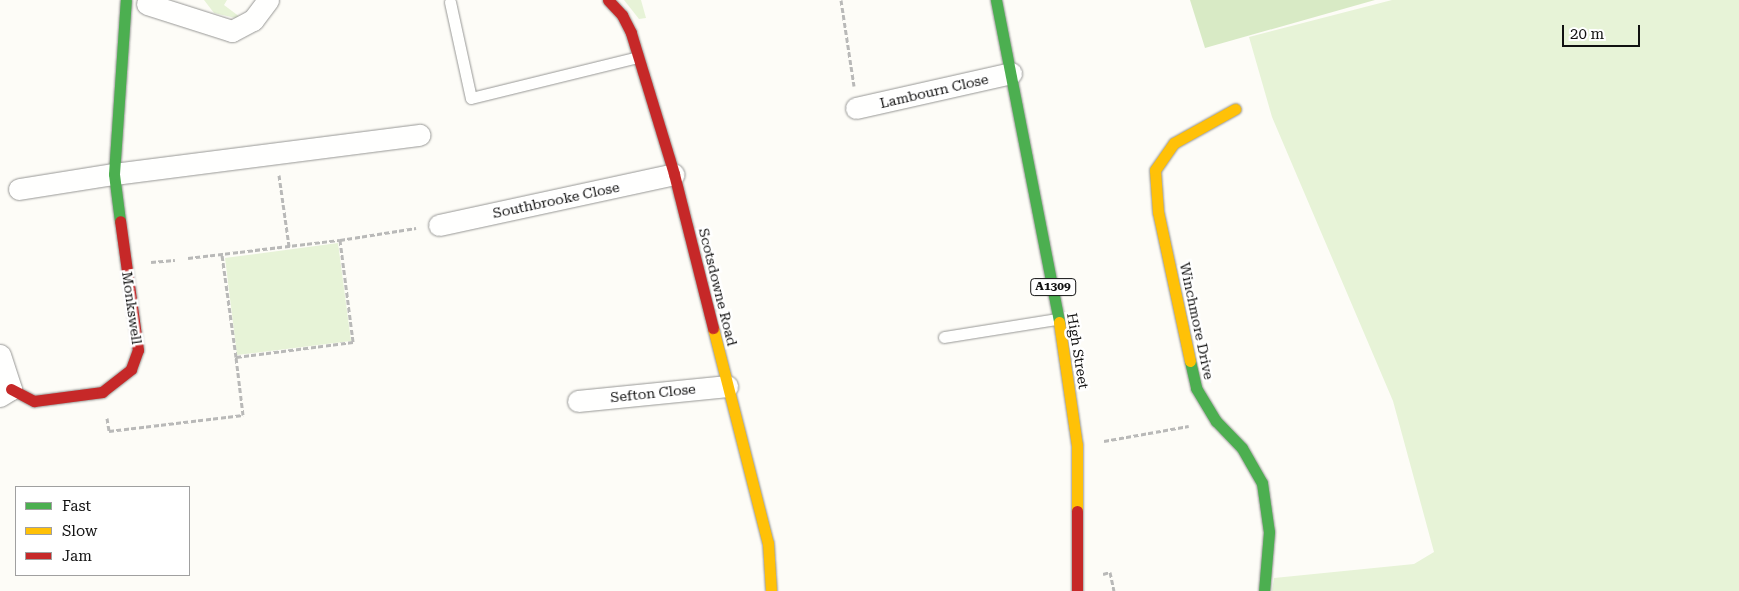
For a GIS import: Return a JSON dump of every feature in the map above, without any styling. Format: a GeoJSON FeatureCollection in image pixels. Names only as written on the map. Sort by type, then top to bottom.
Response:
{"type":"FeatureCollection","features":[{"type":"Feature","properties":{"kind":"street","name":"Monkswell"},"geometry":{"type":"LineString","coordinates":[[102,392],[131,369],[138,350],[114,174],[126,0]]}},
{"type":"Feature","properties":{"kind":"street"},"geometry":{"type":"LineString","coordinates":[[147,4],[232,31],[253,20],[268,0]]}},
{"type":"Feature","properties":{"kind":"street","name":"Scotsdowne Road"},"geometry":{"type":"LineString","coordinates":[[608,0],[622,15],[638,58],[674,174],[768,542],[771,591]]}},
{"type":"Feature","properties":{"kind":"street","name":"High Street"},"geometry":{"type":"LineString","coordinates":[[996,0],[1057,319],[1077,445],[1077,591]]}},
{"type":"Feature","properties":{"kind":"street","name":"Lambourn Close"},"geometry":{"type":"LineString","coordinates":[[856,108],[1011,73]]}},
{"type":"Feature","properties":{"kind":"street","name":"Winchmore Drive"},"geometry":{"type":"LineString","coordinates":[[1235,109],[1174,144],[1155,170],[1158,212],[1196,388],[1216,421],[1242,448],[1262,483],[1269,532],[1264,591]]}},
{"type":"Feature","properties":{"kind":"street"},"geometry":{"type":"LineString","coordinates":[[19,189],[276,152],[420,135]]}},
{"type":"Feature","properties":{"kind":"street","name":"Southbrooke Close"},"geometry":{"type":"LineString","coordinates":[[438,225],[674,174]]}},
{"type":"Feature","properties":{"kind":"street"},"geometry":{"type":"LineString","coordinates":[[0,355],[5,393],[34,401],[102,392]]}},
{"type":"Feature","properties":{"kind":"street","name":"Sefton Close"},"geometry":{"type":"LineString","coordinates":[[578,401],[728,386]]}},
{"type":"Feature","properties":{"kind":"lane"},"geometry":{"type":"LineString","coordinates":[[450,2],[470,98],[638,58]]}},
{"type":"Feature","properties":{"kind":"lane"},"geometry":{"type":"LineString","coordinates":[[944,337],[1057,319]]}},
{"type":"Feature","properties":{"kind":"path"},"geometry":{"type":"LineString","coordinates":[[841,0],[856,108]]}},
{"type":"Feature","properties":{"kind":"path"},"geometry":{"type":"LineString","coordinates":[[276,152],[289,246]]}},
{"type":"Feature","properties":{"kind":"path"},"geometry":{"type":"LineString","coordinates":[[188,258],[340,240],[438,225]]}},
{"type":"Feature","properties":{"kind":"path"},"geometry":{"type":"LineString","coordinates":[[236,357],[353,342],[340,240]]}},
{"type":"Feature","properties":{"kind":"path"},"geometry":{"type":"LineString","coordinates":[[102,392],[109,431],[242,415],[222,255]]}},
{"type":"Feature","properties":{"kind":"path"},"geometry":{"type":"LineString","coordinates":[[1077,445],[1216,421]]}},
{"type":"Feature","properties":{"kind":"path"},"geometry":{"type":"LineString","coordinates":[[1114,584],[1114,591]]}},
{"type":"Feature","properties":{"kind":"green space"},"geometry":{"type":"Polygon","coordinates":[[[204,0],[227,0],[224,5],[244,20],[214,13],[204,0]]]}},
{"type":"Feature","properties":{"kind":"green space"},"geometry":{"type":"Polygon","coordinates":[[[624,0],[641,0],[646,18],[639,19],[624,0]]]}},
{"type":"Feature","properties":{"kind":"green space"},"geometry":{"type":"Polygon","coordinates":[[[1190,0],[1375,0],[1205,48],[1190,0]]]}},
{"type":"Feature","properties":{"kind":"green space"},"geometry":{"type":"Polygon","coordinates":[[[1392,0],[1739,0],[1739,591],[1272,591],[1274,578],[1414,564],[1434,552],[1393,401],[1272,117],[1249,37],[1392,0]]]}},
{"type":"Feature","properties":{"kind":"green space"},"geometry":{"type":"Polygon","coordinates":[[[338,243],[351,341],[237,355],[225,258],[338,243]]]}},
{"type":"Feature","properties":{"kind":"traffic: fast"},"geometry":{"type":"LineString","coordinates":[[120,221],[114,174],[126,0]]}},
{"type":"Feature","properties":{"kind":"traffic: fast"},"geometry":{"type":"LineString","coordinates":[[996,0],[1059,322]]}},
{"type":"Feature","properties":{"kind":"traffic: fast"},"geometry":{"type":"LineString","coordinates":[[1190,361],[1196,388],[1216,421],[1242,448],[1262,483],[1269,532],[1264,591]]}},
{"type":"Feature","properties":{"kind":"traffic: slow"},"geometry":{"type":"LineString","coordinates":[[1190,361],[1158,212],[1155,170],[1174,143],[1235,109]]}},
{"type":"Feature","properties":{"kind":"traffic: slow"},"geometry":{"type":"LineString","coordinates":[[1059,322],[1077,445],[1077,511]]}},
{"type":"Feature","properties":{"kind":"traffic: slow"},"geometry":{"type":"LineString","coordinates":[[713,328],[768,543],[771,591]]}},
{"type":"Feature","properties":{"kind":"traffic: jam"},"geometry":{"type":"LineString","coordinates":[[608,0],[622,15],[631,33],[674,174],[713,328]]}},
{"type":"Feature","properties":{"kind":"traffic: jam"},"geometry":{"type":"LineString","coordinates":[[11,389],[34,401],[102,392],[131,369],[138,350],[120,221]]}},
{"type":"Feature","properties":{"kind":"traffic: jam"},"geometry":{"type":"LineString","coordinates":[[1077,511],[1077,591]]}}]}
